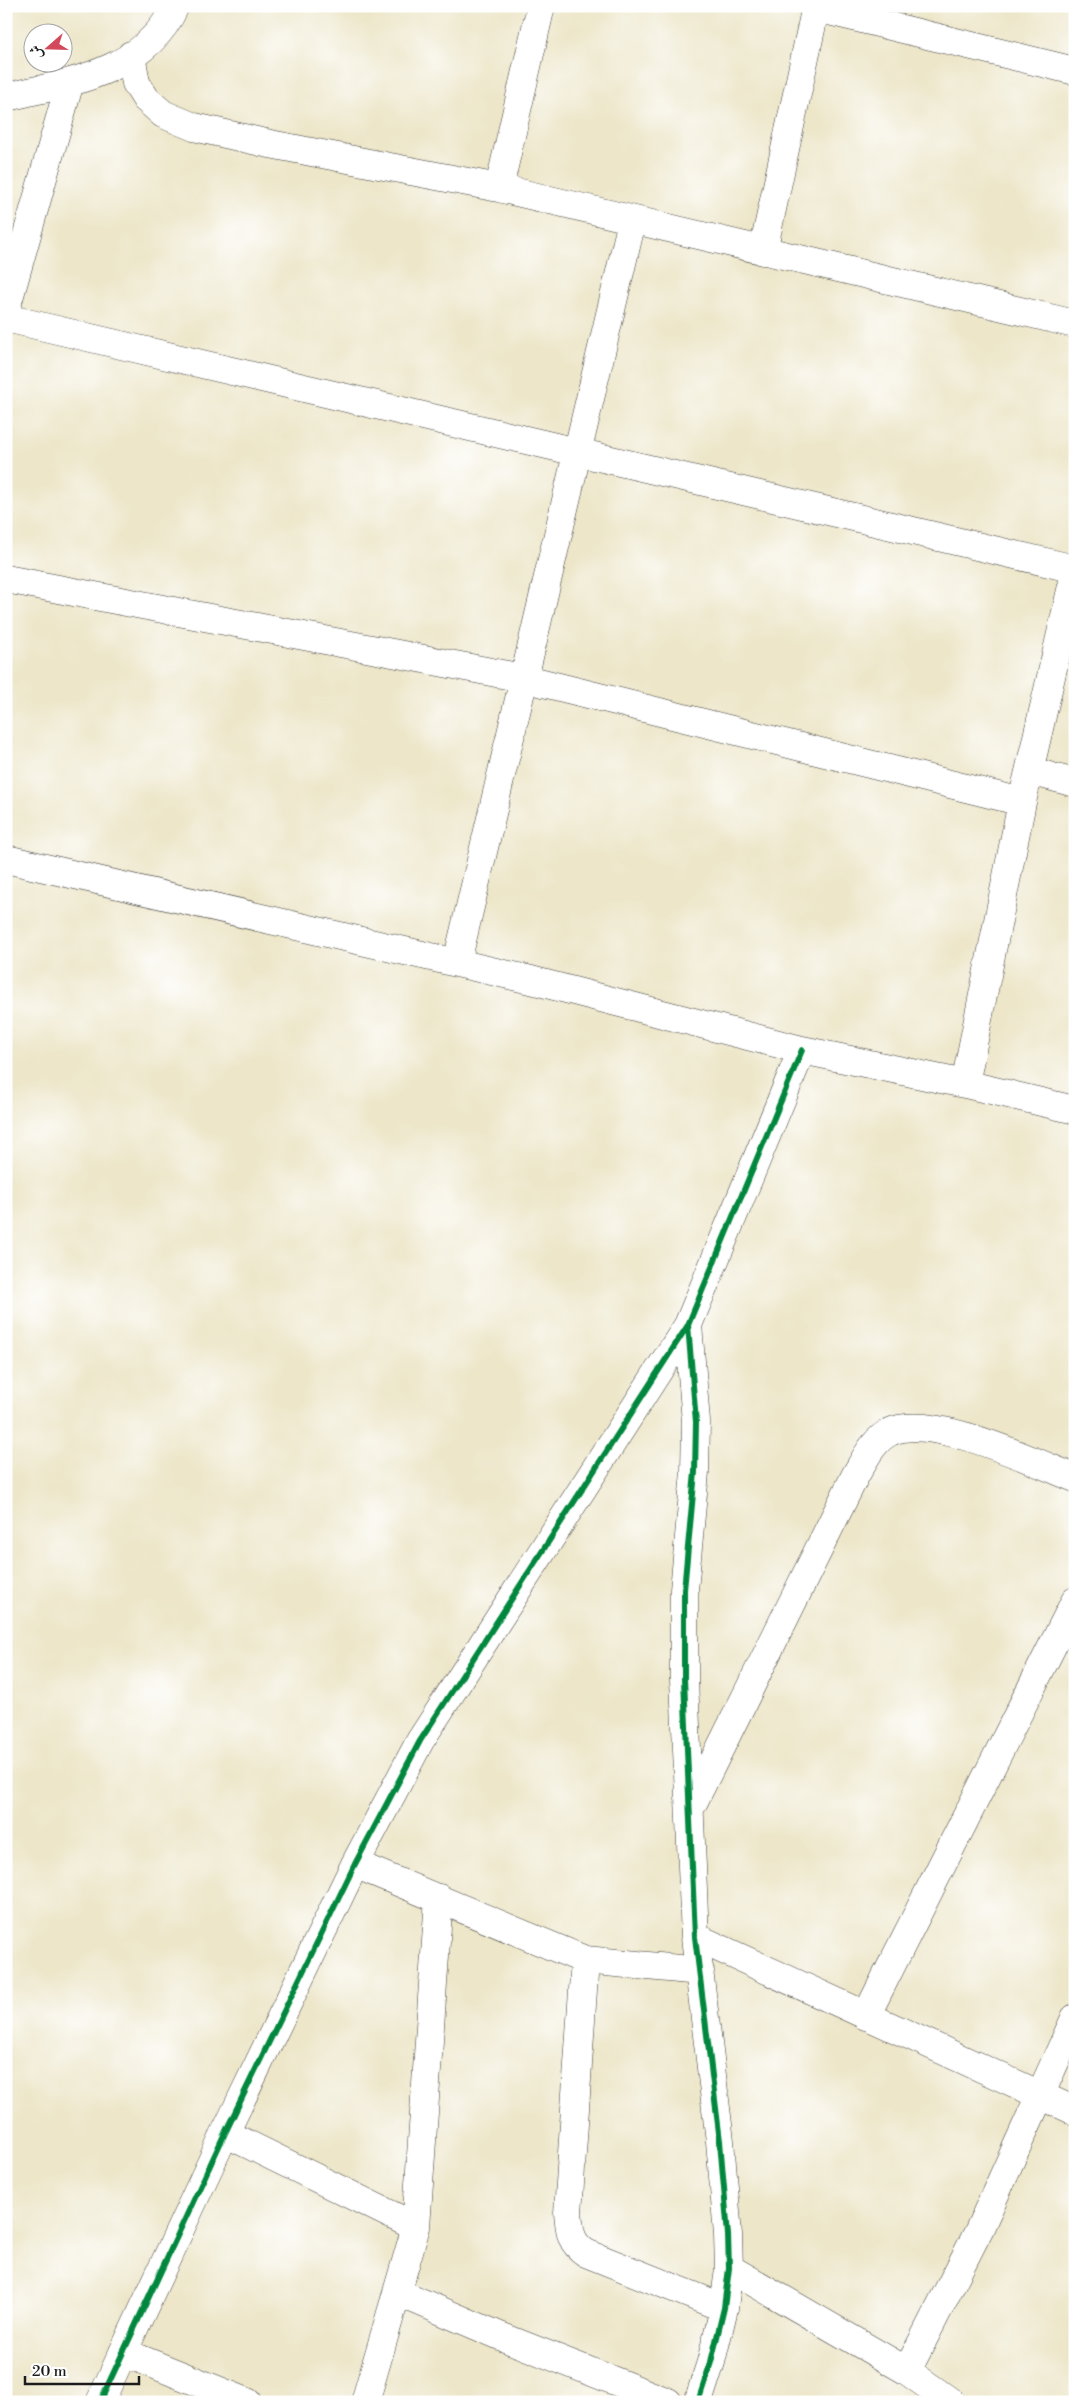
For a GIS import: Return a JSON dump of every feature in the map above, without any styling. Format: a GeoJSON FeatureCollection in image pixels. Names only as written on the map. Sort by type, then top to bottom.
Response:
{"type":"FeatureCollection","features":[{"type":"Feature","properties":{"kind":"street"},"geometry":{"type":"LineString","coordinates":[[6,97],[70,82],[118,65],[158,34],[175,6]]}},
{"type":"Feature","properties":{"kind":"street"},"geometry":{"type":"LineString","coordinates":[[499,188],[541,6]]}},
{"type":"Feature","properties":{"kind":"street"},"geometry":{"type":"LineString","coordinates":[[763,251],[816,7],[1075,71]]}},
{"type":"Feature","properties":{"kind":"street"},"geometry":{"type":"LineString","coordinates":[[131,55],[136,83],[146,99],[163,114],[194,127],[270,144],[499,188],[632,221],[1075,324]]}},
{"type":"Feature","properties":{"kind":"street"},"geometry":{"type":"LineString","coordinates":[[6,309],[70,82]]}},
{"type":"Feature","properties":{"kind":"street"},"geometry":{"type":"LineString","coordinates":[[457,962],[632,221]]}},
{"type":"Feature","properties":{"kind":"street"},"geometry":{"type":"LineString","coordinates":[[6,318],[1075,569]]}},
{"type":"Feature","properties":{"kind":"street"},"geometry":{"type":"LineString","coordinates":[[965,1084],[1022,802],[1075,574]]}},
{"type":"Feature","properties":{"kind":"street"},"geometry":{"type":"LineString","coordinates":[[6,579],[523,678],[1022,802]]}},
{"type":"Feature","properties":{"kind":"street"},"geometry":{"type":"LineString","coordinates":[[1030,771],[1075,783]]}},
{"type":"Feature","properties":{"kind":"street"},"geometry":{"type":"LineString","coordinates":[[6,859],[457,962],[802,1050],[965,1084],[1075,1110]]}},
{"type":"Feature","properties":{"kind":"street"},"geometry":{"type":"LineString","coordinates":[[100,2402],[225,2133],[355,1864],[420,1741],[688,1325],[802,1050]]}},
{"type":"Feature","properties":{"kind":"street"},"geometry":{"type":"LineString","coordinates":[[688,1325],[696,1422],[695,1472],[684,1590],[683,1640],[695,1937],[720,2141],[729,2268],[724,2308],[711,2362],[698,2402]]}},
{"type":"Feature","properties":{"kind":"street"},"geometry":{"type":"LineString","coordinates":[[690,1808],[855,1476],[881,1437],[901,1427],[936,1430],[969,1437],[1075,1478]]}},
{"type":"Feature","properties":{"kind":"street"},"geometry":{"type":"LineString","coordinates":[[866,2016],[1075,1601]]}},
{"type":"Feature","properties":{"kind":"street"},"geometry":{"type":"LineString","coordinates":[[355,1864],[585,1960],[700,1971]]}},
{"type":"Feature","properties":{"kind":"street"},"geometry":{"type":"LineString","coordinates":[[366,2402],[416,2228],[440,1898]]}},
{"type":"Feature","properties":{"kind":"street"},"geometry":{"type":"LineString","coordinates":[[695,1937],[1075,2111]]}},
{"type":"Feature","properties":{"kind":"street"},"geometry":{"type":"LineString","coordinates":[[585,1960],[568,2213],[570,2232],[576,2246],[586,2253],[724,2308]]}},
{"type":"Feature","properties":{"kind":"street"},"geometry":{"type":"LineString","coordinates":[[907,2372],[979,2230],[1075,2018]]}},
{"type":"Feature","properties":{"kind":"street"},"geometry":{"type":"LineString","coordinates":[[225,2133],[416,2228]]}},
{"type":"Feature","properties":{"kind":"street"},"geometry":{"type":"LineString","coordinates":[[729,2268],[907,2372],[951,2402]]}},
{"type":"Feature","properties":{"kind":"street"},"geometry":{"type":"LineString","coordinates":[[397,2292],[500,2336],[668,2402]]}},
{"type":"Feature","properties":{"kind":"street"},"geometry":{"type":"LineString","coordinates":[[123,2352],[247,2402]]}},
{"type":"Feature","properties":{"kind":"cycle path"},"geometry":{"type":"LineString","coordinates":[[698,2402],[711,2362],[724,2308],[729,2268],[720,2141],[695,1937],[684,1679],[684,1590],[695,1472],[696,1422],[688,1325],[802,1050]]}},
{"type":"Feature","properties":{"kind":"cycle path"},"geometry":{"type":"LineString","coordinates":[[100,2402],[225,2133],[355,1864],[420,1741],[688,1325]]}}]}
